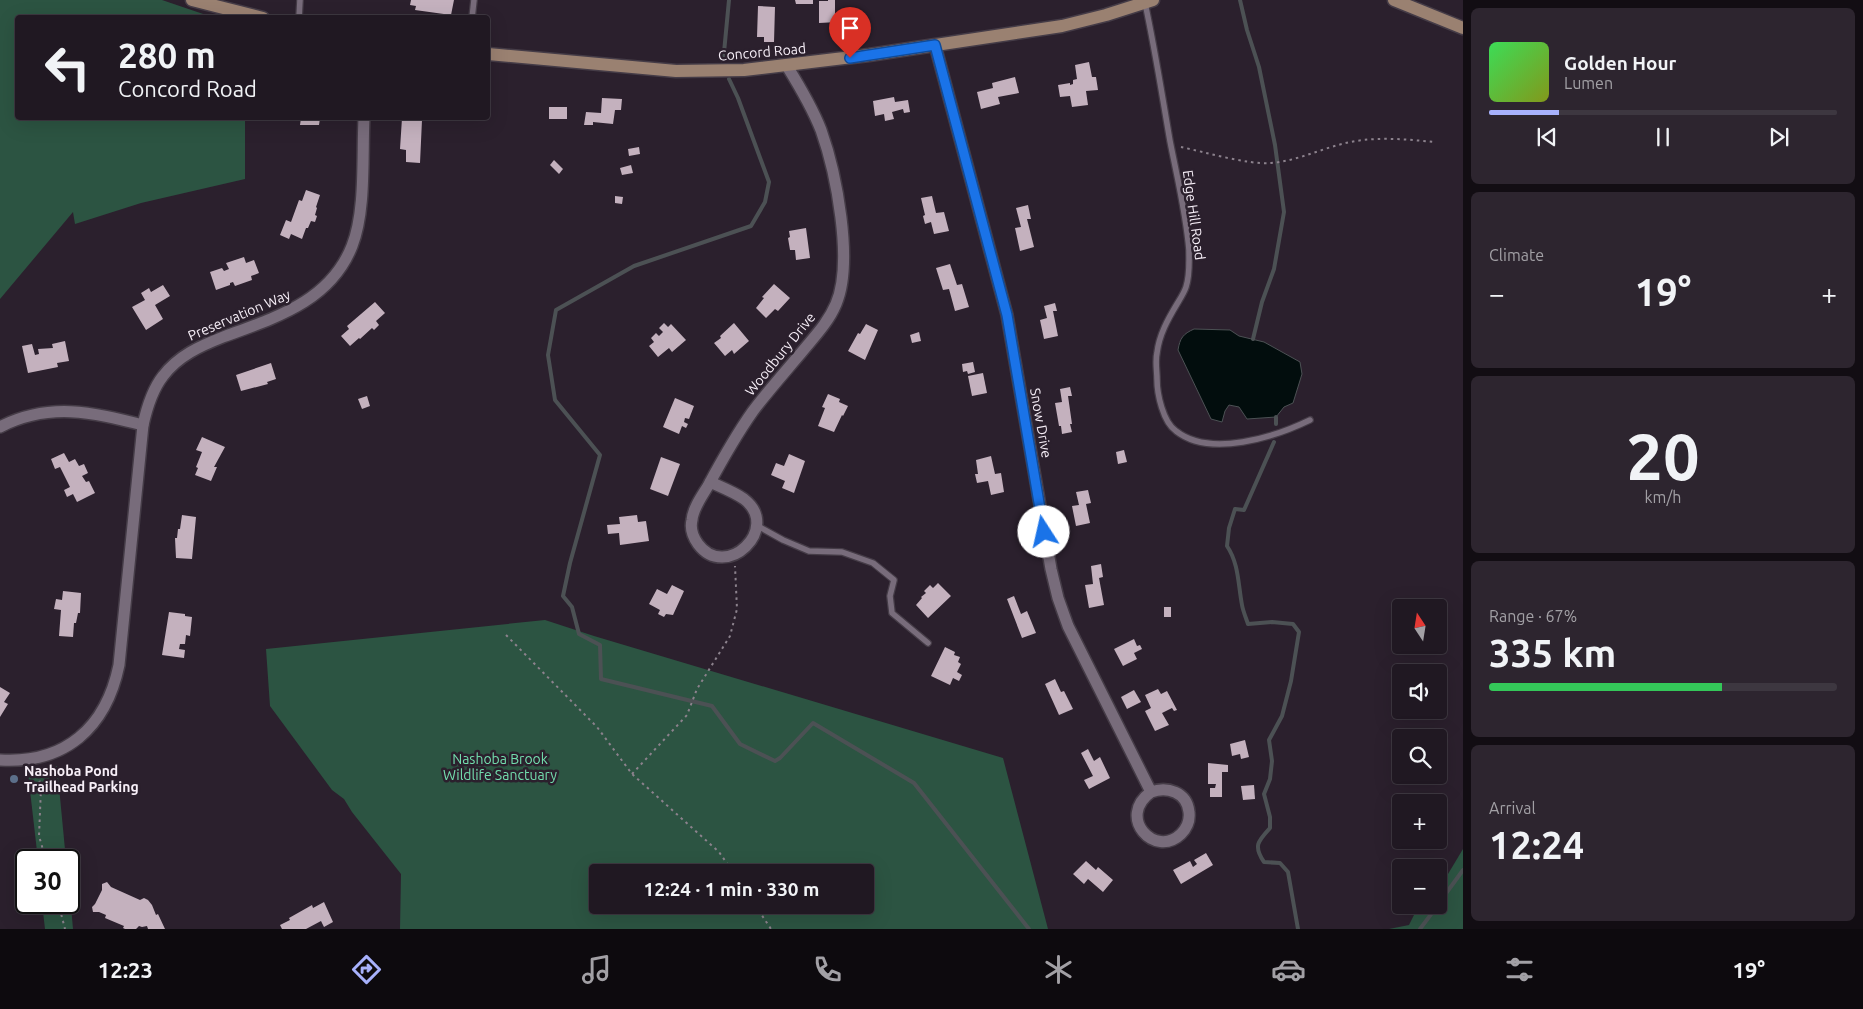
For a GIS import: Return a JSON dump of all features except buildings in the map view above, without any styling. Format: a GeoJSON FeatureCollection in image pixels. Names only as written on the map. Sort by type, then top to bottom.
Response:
{"type":"FeatureCollection","features":[{"type":"Feature","properties":{"kind":"main road"},"geometry":{"type":"LineString","coordinates":[[192,0],[251,15]]}},
{"type":"Feature","properties":{"kind":"main road"},"geometry":{"type":"LineString","coordinates":[[1394,0],[1463,28]]}},
{"type":"Feature","properties":{"kind":"main road","name":"Concord Road"},"geometry":{"type":"LineString","coordinates":[[490,54],[676,71],[724,71],[788,66],[1062,26],[1106,15],[1149,1]]}},
{"type":"Feature","properties":{"kind":"street","name":"Snow Drive"},"geometry":{"type":"LineString","coordinates":[[935,45],[1007,315],[1049,559],[1058,598],[1068,626],[1151,792]]}},
{"type":"Feature","properties":{"kind":"street","name":"Woodbury Drive"},"geometry":{"type":"LineString","coordinates":[[735,555],[726,557],[707,553],[700,546],[694,538],[691,529],[695,510],[735,437],[750,415],[825,325],[836,303],[841,285],[843,250],[840,217],[829,155],[807,98],[788,66]]}},
{"type":"Feature","properties":{"kind":"street","name":"Preservation Way"},"geometry":{"type":"LineString","coordinates":[[0,760],[34,759],[53,753],[70,744],[98,718],[108,702],[115,684],[119,665],[143,425],[150,398],[163,375],[182,358],[202,345],[289,312],[319,293],[344,263],[357,230],[361,197],[364,120]]}},
{"type":"Feature","properties":{"kind":"street"},"geometry":{"type":"LineString","coordinates":[[0,426],[23,417],[51,411],[90,413],[143,425]]}},
{"type":"Feature","properties":{"kind":"street"},"geometry":{"type":"LineString","coordinates":[[710,482],[745,500],[751,507],[756,525],[754,535],[750,544],[735,555]]}},
{"type":"Feature","properties":{"kind":"street"},"geometry":{"type":"LineString","coordinates":[[1159,789],[1168,789],[1176,792],[1183,798],[1189,814],[1188,823],[1178,837],[1162,841],[1153,840],[1140,829],[1137,821],[1139,804],[1151,792],[1159,789]]}},
{"type":"Feature","properties":{"kind":"lane"},"geometry":{"type":"LineString","coordinates":[[299,15],[300,0]]}},
{"type":"Feature","properties":{"kind":"lane"},"geometry":{"type":"LineString","coordinates":[[472,15],[474,0]]}},
{"type":"Feature","properties":{"kind":"lane","name":"Edge Hill Road"},"geometry":{"type":"LineString","coordinates":[[1149,1],[1189,250],[1189,272],[1186,288],[1161,336],[1156,354],[1157,395],[1166,417],[1174,430],[1191,440],[1208,443],[1226,443],[1272,436],[1310,420]]}},
{"type":"Feature","properties":{"kind":"lane"},"geometry":{"type":"LineString","coordinates":[[756,525],[783,540],[809,551],[842,552],[873,563],[894,580],[890,596],[892,613],[928,643]]}},
{"type":"Feature","properties":{"kind":"path"},"geometry":{"type":"LineString","coordinates":[[1171,144],[1218,155],[1270,163],[1286,161],[1344,144],[1399,138],[1434,142]]}},
{"type":"Feature","properties":{"kind":"path"},"geometry":{"type":"LineString","coordinates":[[632,774],[687,715],[697,689],[730,636],[737,610],[735,555]]}},
{"type":"Feature","properties":{"kind":"path"},"geometry":{"type":"LineString","coordinates":[[506,635],[597,727],[632,774],[719,852],[727,864]]}},
{"type":"Feature","properties":{"kind":"path"},"geometry":{"type":"LineString","coordinates":[[34,759],[40,788],[39,836],[43,849]]}},
{"type":"Feature","properties":{"kind":"path"},"geometry":{"type":"LineString","coordinates":[[61,914],[65,929]]}},
{"type":"Feature","properties":{"kind":"path"},"geometry":{"type":"LineString","coordinates":[[761,914],[771,929]]}},
{"type":"Feature","properties":{"kind":"green space"},"geometry":{"type":"Polygon","coordinates":[[[0,0],[162,0],[206,15],[15,15],[15,120],[245,120],[245,179],[141,203],[75,224],[73,212],[0,299],[0,0]]]}},
{"type":"Feature","properties":{"kind":"green space","name":"Nashoba Brook Wildlife Sanctuary"},"geometry":{"type":"Polygon","coordinates":[[[545,620],[1003,758],[1048,929],[400,929],[401,874],[344,799],[332,790],[270,706],[266,649],[545,620]]]}},
{"type":"Feature","properties":{"kind":"green space"},"geometry":{"type":"Polygon","coordinates":[[[57,766],[65,849],[37,849],[28,773],[57,766]]]}},
{"type":"Feature","properties":{"kind":"green space"},"geometry":{"type":"Polygon","coordinates":[[[1463,849],[1463,929],[1389,929],[1409,925],[1414,914],[1447,914],[1447,876],[1463,849]]]}},
{"type":"Feature","properties":{"kind":"green space"},"geometry":{"type":"Polygon","coordinates":[[[43,914],[72,914],[73,929],[45,929],[43,914]]]}},
{"type":"Feature","properties":{"kind":"shaded area"},"geometry":{"type":"Polygon","coordinates":[[[1194,329],[1230,330],[1239,336],[1264,342],[1300,362],[1302,374],[1293,403],[1284,407],[1276,417],[1247,419],[1239,407],[1229,405],[1222,422],[1211,419],[1178,350],[1183,337],[1194,329]]]}},
{"type":"Feature","properties":{"kind":"waterway"},"geometry":{"type":"LineString","coordinates":[[723,63],[729,0]]}},
{"type":"Feature","properties":{"kind":"waterway"},"geometry":{"type":"LineString","coordinates":[[1240,0],[1259,67],[1275,145],[1284,212],[1274,269],[1262,302],[1253,339]]}},
{"type":"Feature","properties":{"kind":"waterway"},"geometry":{"type":"LineString","coordinates":[[729,79],[738,98],[769,182],[765,202],[751,226],[634,266],[556,310],[548,355],[555,400],[600,455],[570,563],[563,596],[572,607],[579,634],[600,645],[601,679],[712,706],[740,744],[775,761],[813,723],[914,783],[1029,929]]}},
{"type":"Feature","properties":{"kind":"waterway"},"geometry":{"type":"LineString","coordinates":[[1276,417],[1276,424]]}},
{"type":"Feature","properties":{"kind":"waterway"},"geometry":{"type":"LineString","coordinates":[[1274,442],[1244,510],[1235,509],[1229,528],[1227,546],[1236,567],[1242,607],[1248,624],[1272,622],[1293,624],[1299,632],[1291,681],[1282,716],[1269,740],[1272,761],[1270,779],[1264,794],[1270,817],[1270,828],[1258,844],[1259,852],[1264,862],[1280,863],[1288,872],[1298,929]]}},
{"type":"Feature","properties":{"kind":"waterway"},"geometry":{"type":"LineString","coordinates":[[1447,892],[1463,870]]}},
{"type":"Feature","properties":{"kind":"waterway"},"geometry":{"type":"LineString","coordinates":[[1420,929],[1431,914]]}},
{"type":"Feature","properties":{"kind":"place","name":"Nashoba Pond Trailhead Parking"},"geometry":{"type":"Point","coordinates":[14,779]}},
{"type":"Feature","properties":{"kind":"route"},"geometry":{"type":"LineString","coordinates":[[850,58],[935,45],[1007,315],[1044,532]]}}]}
